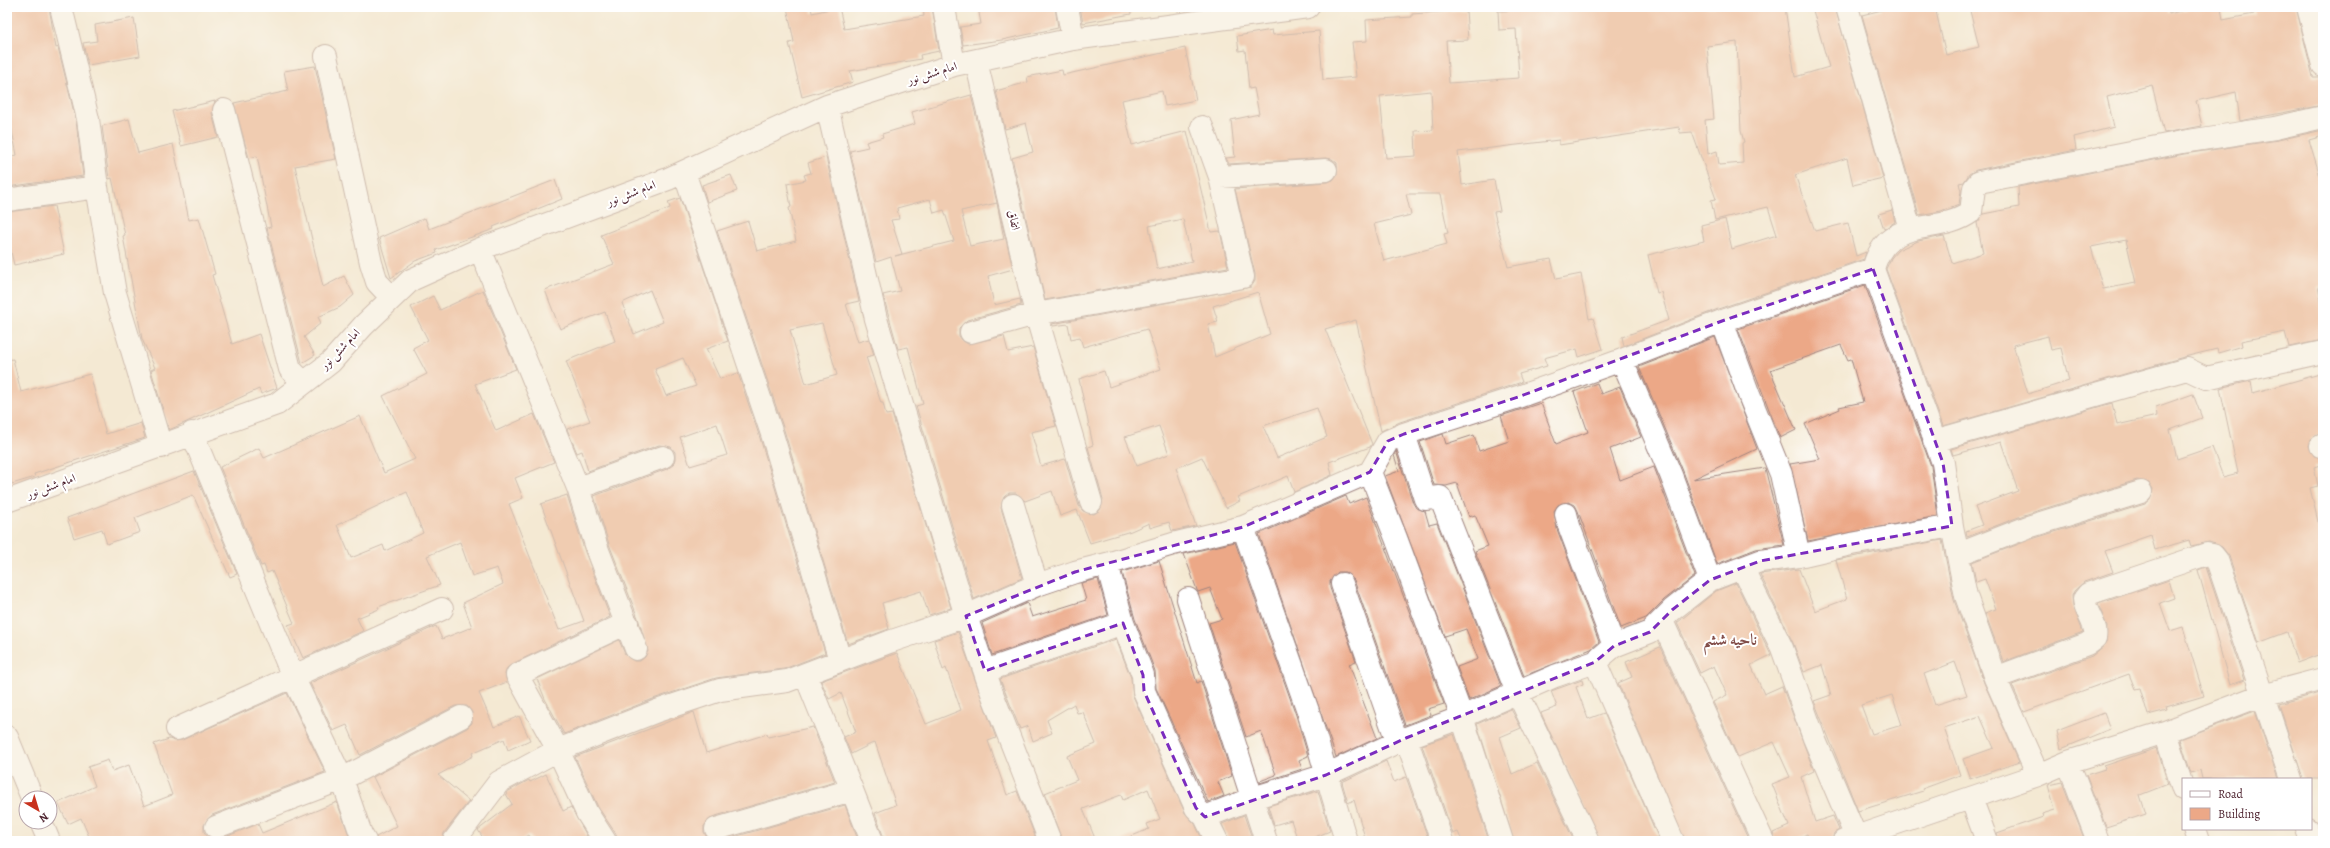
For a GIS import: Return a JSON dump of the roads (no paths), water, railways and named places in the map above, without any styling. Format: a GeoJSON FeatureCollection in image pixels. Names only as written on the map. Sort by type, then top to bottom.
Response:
{"type":"FeatureCollection","features":[{"type":"Feature","properties":{"kind":"street"},"geometry":{"type":"LineString","coordinates":[[61,7],[88,119],[97,187],[115,293],[161,447]]}},
{"type":"Feature","properties":{"kind":"street"},"geometry":{"type":"LineString","coordinates":[[944,7],[954,65]]}},
{"type":"Feature","properties":{"kind":"street"},"geometry":{"type":"LineString","coordinates":[[1067,7],[1073,38]]}},
{"type":"Feature","properties":{"kind":"street","name":"امام شش نور"},"geometry":{"type":"LineString","coordinates":[[7,501],[161,447],[192,433],[277,404],[331,362],[364,325],[411,280],[480,249],[684,172],[827,106],[954,65],[1073,38],[1308,7]]}},
{"type":"Feature","properties":{"kind":"street"},"geometry":{"type":"LineString","coordinates":[[1847,7],[1910,229]]}},
{"type":"Feature","properties":{"kind":"street"},"geometry":{"type":"LineString","coordinates":[[2308,7],[2323,65]]}},
{"type":"Feature","properties":{"kind":"street"},"geometry":{"type":"LineString","coordinates":[[326,56],[371,263],[377,282],[392,298]]}},
{"type":"Feature","properties":{"kind":"street","name":"اتفاق"},"geometry":{"type":"LineString","coordinates":[[976,60],[1036,314],[1091,502]]}},
{"type":"Feature","properties":{"kind":"street"},"geometry":{"type":"LineString","coordinates":[[827,106],[876,319],[966,616],[985,671],[1050,841]]}},
{"type":"Feature","properties":{"kind":"street"},"geometry":{"type":"LineString","coordinates":[[224,110],[290,369],[304,383]]}},
{"type":"Feature","properties":{"kind":"street"},"geometry":{"type":"LineString","coordinates":[[2038,775],[1994,678],[1966,596],[1959,554],[1952,526],[1942,463],[1873,269],[1877,254],[1884,244],[1910,229],[1964,217],[1971,212],[1974,188],[1980,182],[1988,179],[2182,142],[2275,128],[2323,117]]}},
{"type":"Feature","properties":{"kind":"street"},"geometry":{"type":"LineString","coordinates":[[971,332],[1036,314],[1244,277],[1220,177],[1202,127]]}},
{"type":"Feature","properties":{"kind":"street"},"geometry":{"type":"LineString","coordinates":[[1220,177],[1326,170]]}},
{"type":"Feature","properties":{"kind":"street"},"geometry":{"type":"LineString","coordinates":[[684,172],[772,434],[840,660]]}},
{"type":"Feature","properties":{"kind":"street"},"geometry":{"type":"LineString","coordinates":[[7,200],[97,187]]}},
{"type":"Feature","properties":{"kind":"street"},"geometry":{"type":"LineString","coordinates":[[480,249],[578,488],[597,548],[636,649]]}},
{"type":"Feature","properties":{"kind":"street"},"geometry":{"type":"LineString","coordinates":[[454,841],[499,782],[526,769],[558,750],[657,711],[720,690],[788,681],[840,660],[966,616],[1037,585],[1075,572],[1172,544],[1243,527],[1370,472],[1388,441],[1404,434],[1622,360],[1722,320],[1873,269]]}},
{"type":"Feature","properties":{"kind":"street"},"geometry":{"type":"LineString","coordinates":[[1722,320],[1749,396],[1781,474],[1799,556]]}},
{"type":"Feature","properties":{"kind":"street"},"geometry":{"type":"LineString","coordinates":[[1934,441],[2187,369],[2206,378],[2323,352]]}},
{"type":"Feature","properties":{"kind":"street"},"geometry":{"type":"LineString","coordinates":[[1622,360],[1671,475],[1710,580]]}},
{"type":"Feature","properties":{"kind":"street"},"geometry":{"type":"LineString","coordinates":[[192,433],[293,676],[342,779],[361,834],[366,841]]}},
{"type":"Feature","properties":{"kind":"street"},"geometry":{"type":"LineString","coordinates":[[1404,434],[1425,499],[1440,497],[1518,693],[1588,841]]}},
{"type":"Feature","properties":{"kind":"street"},"geometry":{"type":"LineString","coordinates":[[578,488],[663,457]]}},
{"type":"Feature","properties":{"kind":"street"},"geometry":{"type":"LineString","coordinates":[[1370,472],[1462,717],[1502,841]]}},
{"type":"Feature","properties":{"kind":"street"},"geometry":{"type":"LineString","coordinates":[[1959,554],[2028,527],[2141,492]]}},
{"type":"Feature","properties":{"kind":"street"},"geometry":{"type":"LineString","coordinates":[[1013,505],[1037,585]]}},
{"type":"Feature","properties":{"kind":"street"},"geometry":{"type":"LineString","coordinates":[[1566,514],[1569,526],[1614,646]]}},
{"type":"Feature","properties":{"kind":"street"},"geometry":{"type":"LineString","coordinates":[[1205,817],[1253,798],[1326,775],[1406,738],[1462,717],[1555,676],[1595,662],[1614,646],[1650,632],[1672,610],[1710,580],[1760,562],[1799,556],[1851,544],[1952,526]]}},
{"type":"Feature","properties":{"kind":"street"},"geometry":{"type":"LineString","coordinates":[[1243,527],[1308,711],[1316,741],[1326,767],[1326,775],[1346,841]]}},
{"type":"Feature","properties":{"kind":"street"},"geometry":{"type":"LineString","coordinates":[[1994,678],[2087,644],[2096,638],[2096,631],[2085,606],[2084,599],[2088,594],[2207,554],[2214,555],[2217,560],[2291,778]]}},
{"type":"Feature","properties":{"kind":"street"},"geometry":{"type":"LineString","coordinates":[[1107,564],[1123,623],[1143,675],[1144,691],[1196,808],[1205,817],[1217,841]]}},
{"type":"Feature","properties":{"kind":"street"},"geometry":{"type":"LineString","coordinates":[[1744,569],[1782,648],[1850,839],[2038,775],[2068,762],[2165,732],[2262,695],[2323,679]]}},
{"type":"Feature","properties":{"kind":"street"},"geometry":{"type":"LineString","coordinates":[[1342,584],[1396,738],[1406,738]]}},
{"type":"Feature","properties":{"kind":"street"},"geometry":{"type":"LineString","coordinates":[[1188,599],[1266,841]]}},
{"type":"Feature","properties":{"kind":"street"},"geometry":{"type":"LineString","coordinates":[[177,729],[442,609]]}},
{"type":"Feature","properties":{"kind":"street"},"geometry":{"type":"LineString","coordinates":[[1662,621],[1763,841]]}},
{"type":"Feature","properties":{"kind":"street"},"geometry":{"type":"LineString","coordinates":[[605,841],[587,813],[558,750],[517,676],[627,623]]}},
{"type":"Feature","properties":{"kind":"street"},"geometry":{"type":"LineString","coordinates":[[985,671],[1123,623]]}},
{"type":"Feature","properties":{"kind":"street"},"geometry":{"type":"LineString","coordinates":[[1595,662],[1673,841]]}},
{"type":"Feature","properties":{"kind":"street"},"geometry":{"type":"LineString","coordinates":[[805,674],[872,841]]}},
{"type":"Feature","properties":{"kind":"street"},"geometry":{"type":"LineString","coordinates":[[216,827],[342,779],[461,717]]}},
{"type":"Feature","properties":{"kind":"street"},"geometry":{"type":"LineString","coordinates":[[2165,732],[2182,786]]}},
{"type":"Feature","properties":{"kind":"street"},"geometry":{"type":"LineString","coordinates":[[7,737],[29,790]]}},
{"type":"Feature","properties":{"kind":"street"},"geometry":{"type":"LineString","coordinates":[[1406,738],[1442,841]]}},
{"type":"Feature","properties":{"kind":"street"},"geometry":{"type":"LineString","coordinates":[[2068,762],[2098,841]]}},
{"type":"Feature","properties":{"kind":"street"},"geometry":{"type":"LineString","coordinates":[[716,829],[852,790]]}},
{"type":"Feature","properties":{"kind":"street"},"geometry":{"type":"LineString","coordinates":[[1971,798],[1987,841]]}},
{"type":"Feature","properties":{"kind":"street"},"geometry":{"type":"LineString","coordinates":[[44,830],[49,841]]}},
{"type":"Feature","properties":{"kind":"street"},"geometry":{"type":"LineString","coordinates":[[2196,830],[2199,841]]}},
{"type":"Feature","properties":{"kind":"street"},"geometry":{"type":"LineString","coordinates":[[2307,830],[2311,841]]}},
{"type":"Feature","properties":{"kind":"district","name":"ناحیه ششم"},"geometry":{"type":"Point","coordinates":[1730,639]}}]}
